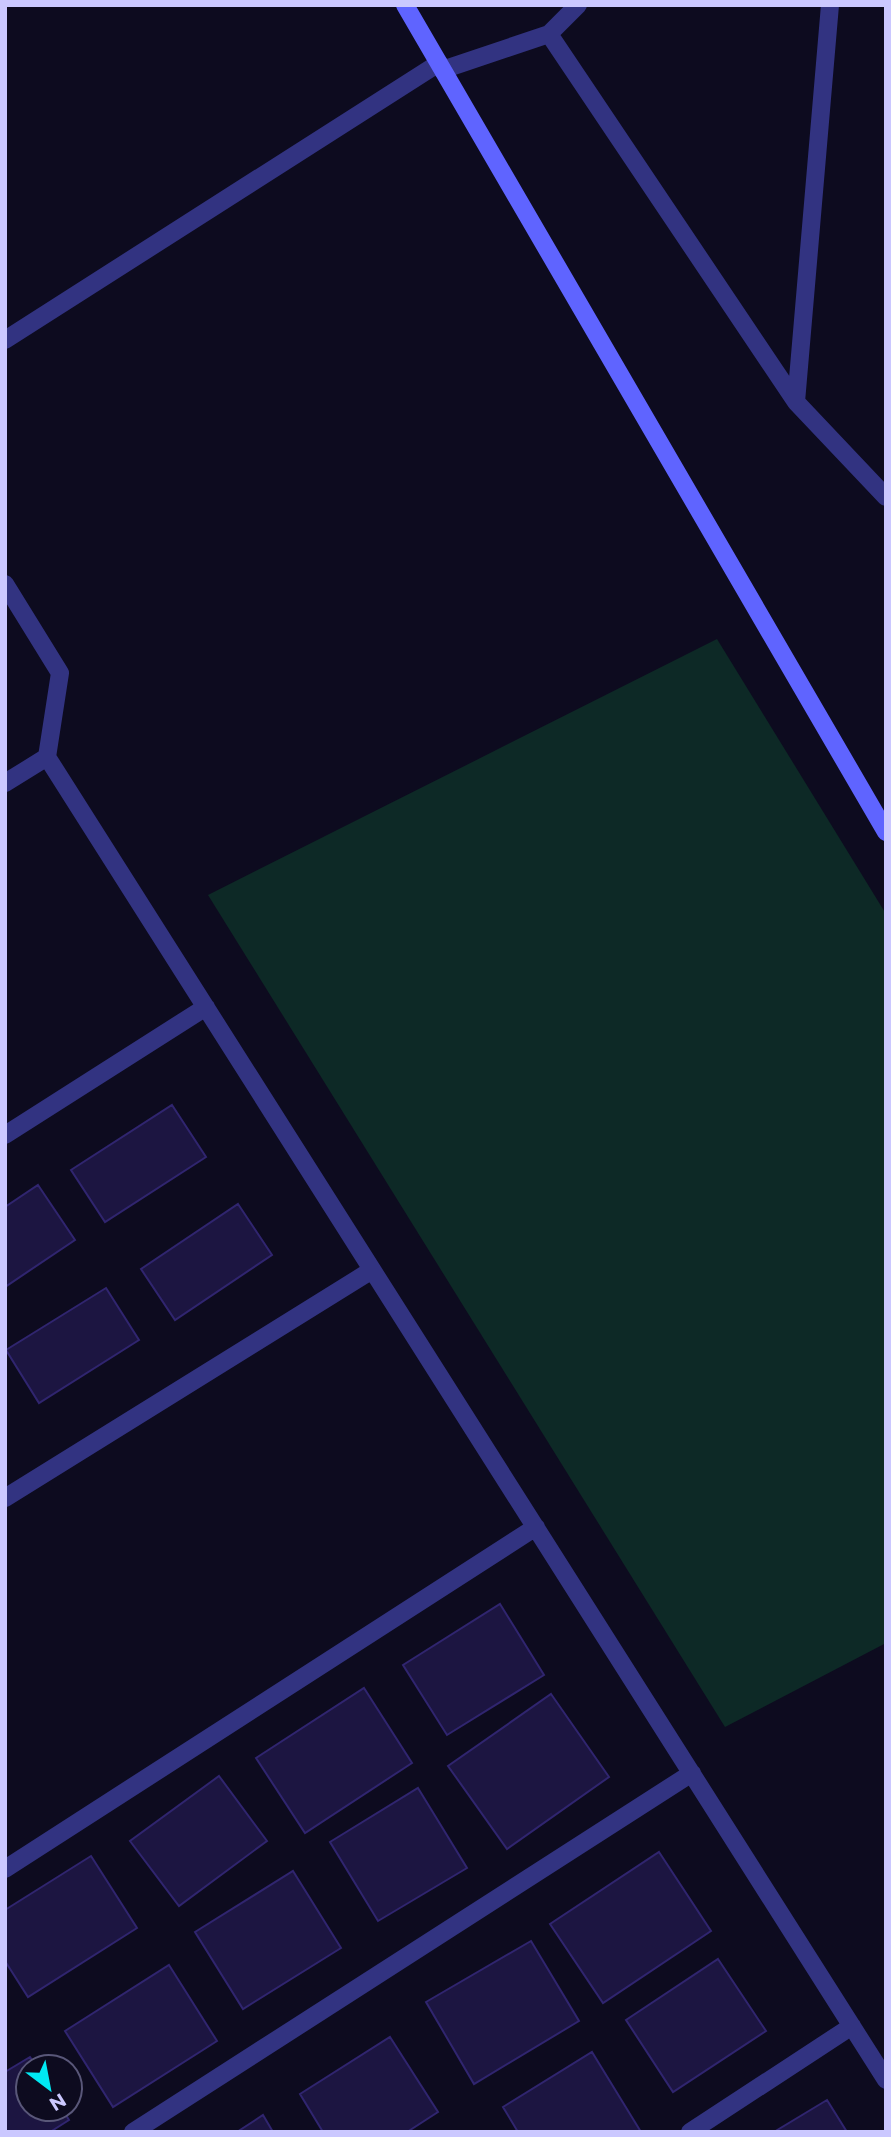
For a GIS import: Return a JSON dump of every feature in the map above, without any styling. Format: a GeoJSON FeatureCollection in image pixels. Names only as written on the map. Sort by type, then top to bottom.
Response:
{"type":"FeatureCollection","features":[{"type":"Feature","properties":{"kind":"street"},"geometry":{"type":"LineString","coordinates":[[405,5],[886,832]]}},
{"type":"Feature","properties":{"kind":"street"},"geometry":{"type":"LineString","coordinates":[[5,340],[441,66],[549,34],[578,5]]}},
{"type":"Feature","properties":{"kind":"street"},"geometry":{"type":"LineString","coordinates":[[796,402],[830,5]]}},
{"type":"Feature","properties":{"kind":"street"},"geometry":{"type":"LineString","coordinates":[[549,34],[796,402],[886,497]]}},
{"type":"Feature","properties":{"kind":"street"},"geometry":{"type":"LineString","coordinates":[[5,584],[60,673],[47,757],[886,2080]]}},
{"type":"Feature","properties":{"kind":"street"},"geometry":{"type":"LineString","coordinates":[[5,783],[47,757]]}},
{"type":"Feature","properties":{"kind":"street"},"geometry":{"type":"LineString","coordinates":[[5,1135],[206,1007]]}},
{"type":"Feature","properties":{"kind":"street"},"geometry":{"type":"LineString","coordinates":[[5,1498],[372,1270]]}},
{"type":"Feature","properties":{"kind":"street"},"geometry":{"type":"LineString","coordinates":[[5,1869],[536,1527]]}},
{"type":"Feature","properties":{"kind":"street"},"geometry":{"type":"LineString","coordinates":[[133,2132],[692,1773]]}},
{"type":"Feature","properties":{"kind":"street"},"geometry":{"type":"LineString","coordinates":[[690,2132],[852,2026]]}},
{"type":"Feature","properties":{"kind":"green space"},"geometry":{"type":"Polygon","coordinates":[[[717,639],[886,914],[886,1643],[725,1727],[208,895],[717,639]]]}},
{"type":"Feature","properties":{"kind":"building"},"geometry":{"type":"Polygon","coordinates":[[[172,1105],[206,1157],[105,1222],[71,1170],[172,1105]]]}},
{"type":"Feature","properties":{"kind":"building"},"geometry":{"type":"Polygon","coordinates":[[[38,1185],[75,1240],[5,1287],[5,1207],[38,1185]]]}},
{"type":"Feature","properties":{"kind":"building"},"geometry":{"type":"Polygon","coordinates":[[[238,1204],[272,1255],[175,1320],[141,1269],[238,1204]]]}},
{"type":"Feature","properties":{"kind":"building"},"geometry":{"type":"Polygon","coordinates":[[[106,1288],[139,1340],[39,1403],[6,1350],[106,1288]]]}},
{"type":"Feature","properties":{"kind":"building"},"geometry":{"type":"Polygon","coordinates":[[[500,1604],[544,1675],[447,1735],[403,1665],[500,1604]]]}},
{"type":"Feature","properties":{"kind":"building"},"geometry":{"type":"Polygon","coordinates":[[[364,1688],[412,1763],[305,1833],[256,1758],[364,1688]]]}},
{"type":"Feature","properties":{"kind":"building"},"geometry":{"type":"Polygon","coordinates":[[[551,1694],[609,1777],[507,1849],[448,1766],[551,1694]]]}},
{"type":"Feature","properties":{"kind":"building"},"geometry":{"type":"Polygon","coordinates":[[[219,1776],[267,1841],[179,1906],[130,1841],[219,1776]]]}},
{"type":"Feature","properties":{"kind":"building"},"geometry":{"type":"Polygon","coordinates":[[[418,1788],[467,1868],[378,1921],[330,1842],[418,1788]]]}},
{"type":"Feature","properties":{"kind":"building"},"geometry":{"type":"Polygon","coordinates":[[[659,1852],[711,1931],[603,2003],[550,1924],[659,1852]]]}},
{"type":"Feature","properties":{"kind":"building"},"geometry":{"type":"Polygon","coordinates":[[[91,1856],[137,1928],[28,1997],[5,1961],[5,1910],[91,1856]]]}},
{"type":"Feature","properties":{"kind":"building"},"geometry":{"type":"Polygon","coordinates":[[[293,1871],[341,1948],[243,2009],[195,1932],[293,1871]]]}},
{"type":"Feature","properties":{"kind":"building"},"geometry":{"type":"Polygon","coordinates":[[[531,1941],[579,2021],[474,2084],[426,2002],[531,1941]]]}},
{"type":"Feature","properties":{"kind":"building"},"geometry":{"type":"Polygon","coordinates":[[[718,1959],[766,2031],[673,2092],[626,2020],[718,1959]]]}},
{"type":"Feature","properties":{"kind":"building"},"geometry":{"type":"Polygon","coordinates":[[[169,1965],[217,2041],[113,2107],[84,2061],[84,2053],[79,2053],[65,2031],[169,1965]]]}},
{"type":"Feature","properties":{"kind":"building"},"geometry":{"type":"Polygon","coordinates":[[[390,2037],[438,2112],[407,2132],[323,2132],[300,2094],[390,2037]]]}},
{"type":"Feature","properties":{"kind":"building"},"geometry":{"type":"Polygon","coordinates":[[[592,2052],[641,2132],[518,2132],[503,2107],[592,2052]]]}},
{"type":"Feature","properties":{"kind":"building"},"geometry":{"type":"Polygon","coordinates":[[[14,2067],[14,2123],[64,2123],[50,2132],[5,2132],[5,2072],[14,2067]]]}},
{"type":"Feature","properties":{"kind":"building"},"geometry":{"type":"Polygon","coordinates":[[[827,2100],[847,2132],[774,2132],[827,2100]]]}},
{"type":"Feature","properties":{"kind":"building"},"geometry":{"type":"Polygon","coordinates":[[[263,2115],[273,2132],[237,2132],[263,2115]]]}}]}
